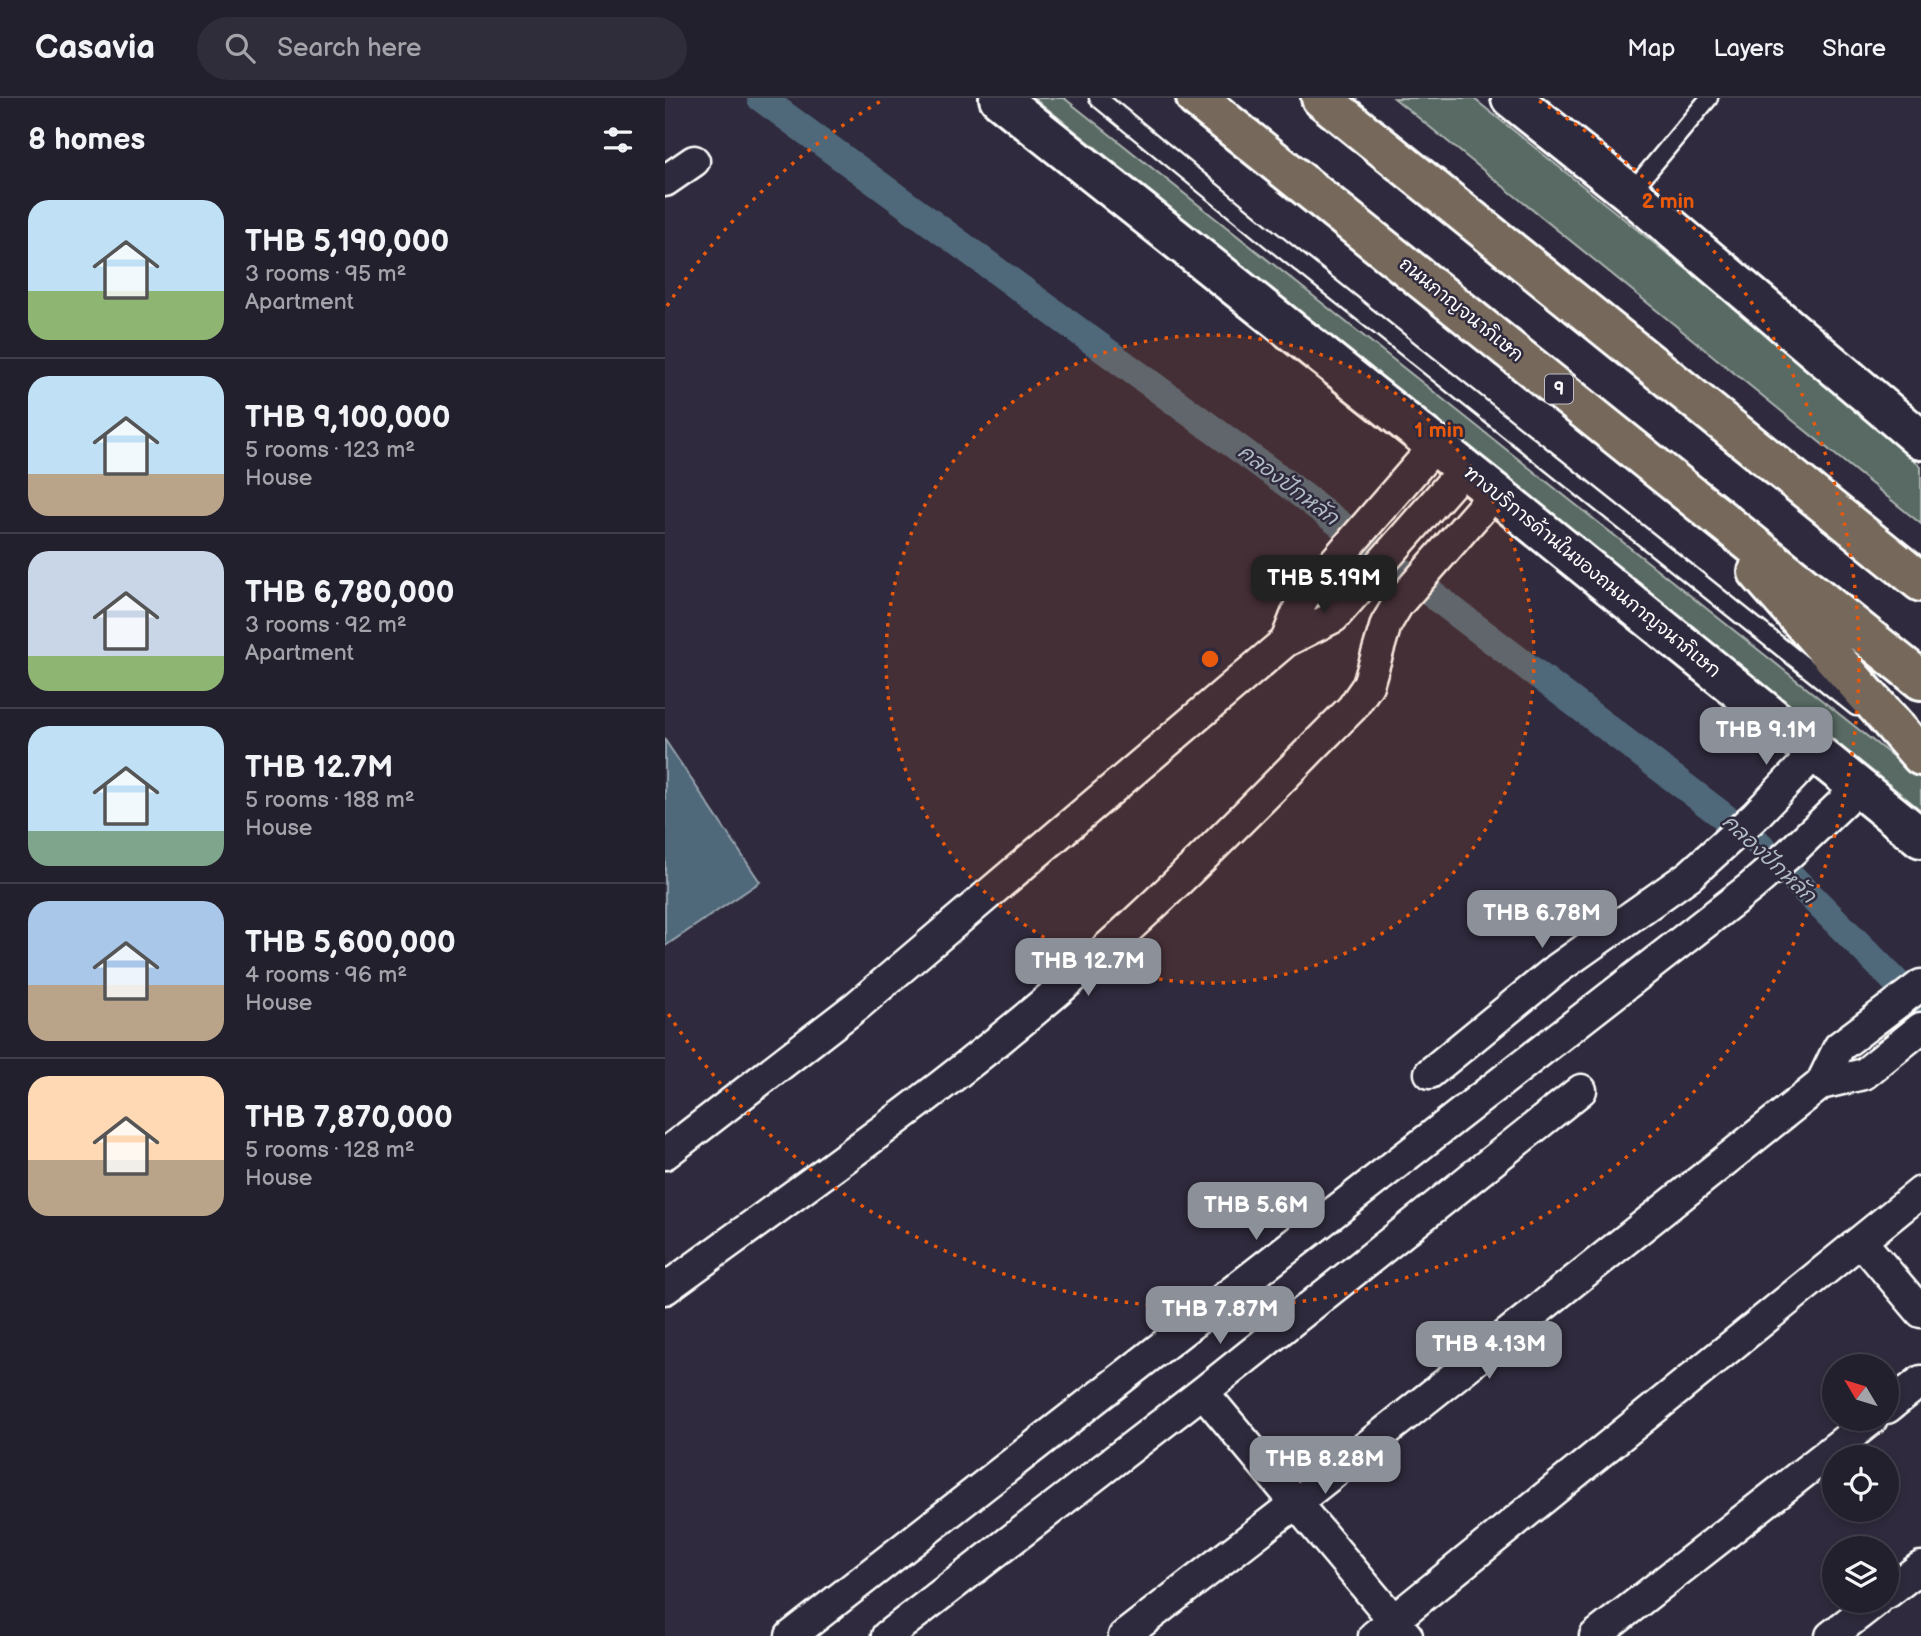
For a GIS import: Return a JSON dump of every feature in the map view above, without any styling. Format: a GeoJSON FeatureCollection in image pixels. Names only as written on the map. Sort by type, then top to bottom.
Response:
{"type":"FeatureCollection","features":[{"type":"Feature","properties":{"kind":"highway","name":"ถนนกาญจนาภิเษก"},"geometry":{"type":"LineString","coordinates":[[1196,98],[1921,680]]}},
{"type":"Feature","properties":{"kind":"highway"},"geometry":{"type":"LineString","coordinates":[[1321,98],[1921,582]]}},
{"type":"Feature","properties":{"kind":"highway"},"geometry":{"type":"LineString","coordinates":[[1684,489],[1921,757]]}},
{"type":"Feature","properties":{"kind":"main road","name":"ทางบริการด้านในของถนนกาญจนาภิเษก"},"geometry":{"type":"LineString","coordinates":[[999,98],[1495,493],[1921,838]]}},
{"type":"Feature","properties":{"kind":"main road"},"geometry":{"type":"LineString","coordinates":[[1511,98],[1630,193],[1921,440]]}},
{"type":"Feature","properties":{"kind":"street"},"geometry":{"type":"LineString","coordinates":[[665,181],[694,162]]}},
{"type":"Feature","properties":{"kind":"street"},"geometry":{"type":"LineString","coordinates":[[1286,640],[1303,598],[1371,519],[1450,457]]}},
{"type":"Feature","properties":{"kind":"street"},"geometry":{"type":"LineString","coordinates":[[665,1154],[858,1005],[1286,640],[1334,617],[1404,538],[1450,457]]}},
{"type":"Feature","properties":{"kind":"street"},"geometry":{"type":"LineString","coordinates":[[665,1289],[911,1109],[1081,971],[1165,895],[1352,708],[1368,685],[1386,624],[1398,604],[1495,493]]}},
{"type":"Feature","properties":{"kind":"street"},"geometry":{"type":"LineString","coordinates":[[1430,1073],[1557,970],[1690,875],[1755,816],[1815,753]]}},
{"type":"Feature","properties":{"kind":"street"},"geometry":{"type":"LineString","coordinates":[[791,1636],[1751,887],[1858,788]]}},
{"type":"Feature","properties":{"kind":"street"},"geometry":{"type":"LineString","coordinates":[[1124,1636],[1297,1502],[1821,1084],[1839,1047],[1921,985]]}},
{"type":"Feature","properties":{"kind":"street"},"geometry":{"type":"LineString","coordinates":[[1821,1084],[1864,1074],[1914,1033]]}},
{"type":"Feature","properties":{"kind":"street"},"geometry":{"type":"LineString","coordinates":[[887,1636],[1203,1392],[1581,1090]]}},
{"type":"Feature","properties":{"kind":"street"},"geometry":{"type":"LineString","coordinates":[[1203,1392],[1297,1502],[1391,1631],[1921,1192]]}},
{"type":"Feature","properties":{"kind":"street"},"geometry":{"type":"LineString","coordinates":[[1861,1241],[1921,1312]]}},
{"type":"Feature","properties":{"kind":"street"},"geometry":{"type":"LineString","coordinates":[[1899,1398],[1921,1381]]}},
{"type":"Feature","properties":{"kind":"street"},"geometry":{"type":"LineString","coordinates":[[1595,1636],[1855,1432]]}},
{"type":"Feature","properties":{"kind":"street"},"geometry":{"type":"LineString","coordinates":[[1899,1584],[1921,1567]]}},
{"type":"Feature","properties":{"kind":"street"},"geometry":{"type":"LineString","coordinates":[[1831,1636],[1861,1613]]}},
{"type":"Feature","properties":{"kind":"lane"},"geometry":{"type":"LineString","coordinates":[[1098,98],[1921,757]]}},
{"type":"Feature","properties":{"kind":"lane"},"geometry":{"type":"LineString","coordinates":[[1630,193],[1709,98]]}},
{"type":"Feature","properties":{"kind":"green space"},"geometry":{"type":"Polygon","coordinates":[[[1034,98],[1064,98],[1921,779],[1921,810],[1034,98]]]}},
{"type":"Feature","properties":{"kind":"green space"},"geometry":{"type":"Polygon","coordinates":[[[1394,98],[1473,98],[1826,381],[1921,467],[1921,524],[1394,98]]]}},
{"type":"Feature","properties":{"kind":"water"},"geometry":{"type":"Polygon","coordinates":[[[665,740],[760,882],[665,946],[665,740]]]}},
{"type":"Feature","properties":{"kind":"waterway","name":"คลองปักหลัก"},"geometry":{"type":"LineString","coordinates":[[761,98],[1290,486],[1756,841],[1921,1007]]}}]}
